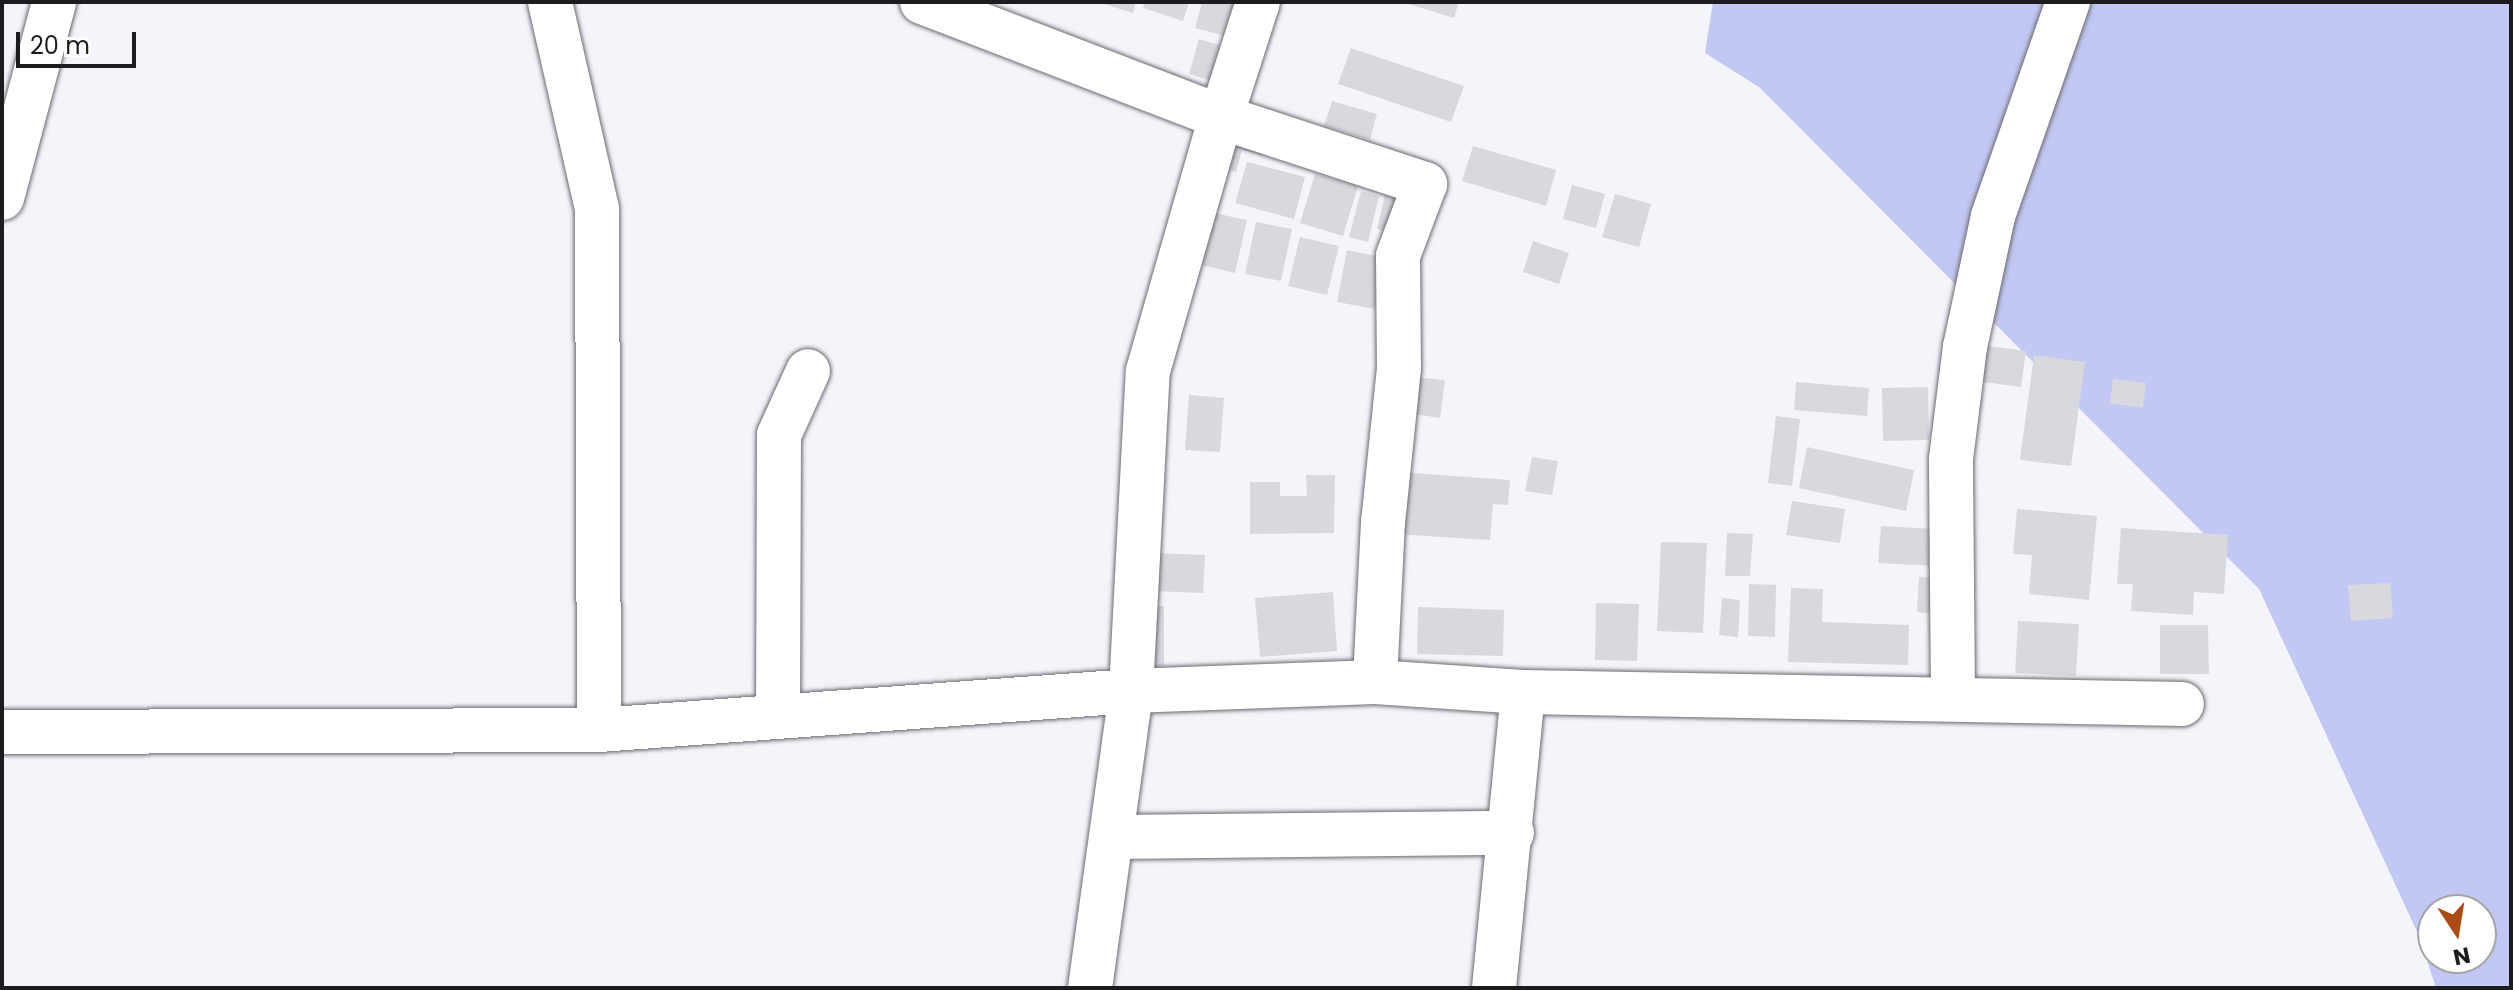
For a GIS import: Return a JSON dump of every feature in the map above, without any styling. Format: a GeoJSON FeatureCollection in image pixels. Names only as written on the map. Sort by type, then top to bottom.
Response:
{"type":"FeatureCollection","features":[{"type":"Feature","properties":{"kind":"street"},"geometry":{"type":"LineString","coordinates":[[2,198],[54,2]]}},
{"type":"Feature","properties":{"kind":"street"},"geometry":{"type":"LineString","coordinates":[[550,2],[597,209],[599,730]]}},
{"type":"Feature","properties":{"kind":"street"},"geometry":{"type":"LineString","coordinates":[[922,2],[1221,117],[1425,184],[1398,256],[1399,368],[1383,522],[1375,682]]}},
{"type":"Feature","properties":{"kind":"street"},"geometry":{"type":"LineString","coordinates":[[1090,988],[1131,691],[1148,371],[1221,117],[1258,2]]}},
{"type":"Feature","properties":{"kind":"street"},"geometry":{"type":"LineString","coordinates":[[1953,697],[1951,459],[1965,347],[1993,216],[2068,2]]}},
{"type":"Feature","properties":{"kind":"street"},"geometry":{"type":"LineString","coordinates":[[778,716],[779,435],[808,371]]}},
{"type":"Feature","properties":{"kind":"street"},"geometry":{"type":"LineString","coordinates":[[2,732],[599,730],[1131,691],[1375,682],[1523,692],[1953,697],[2182,704]]}},
{"type":"Feature","properties":{"kind":"street"},"geometry":{"type":"LineString","coordinates":[[1494,988],[1512,833],[1523,692]]}},
{"type":"Feature","properties":{"kind":"street"},"geometry":{"type":"LineString","coordinates":[[1112,837],[1512,833]]}},
{"type":"Feature","properties":{"kind":"shaded area"},"geometry":{"type":"Polygon","coordinates":[[[1713,2],[2511,2],[2511,988],[2436,988],[2431,974],[2497,974],[2497,894],[2417,894],[2417,932],[2259,589],[1759,87],[1705,53],[1713,2]]]}},
{"type":"Feature","properties":{"kind":"building"},"geometry":{"type":"Polygon","coordinates":[[[1098,2],[1136,2],[1133,13],[1098,2]]]}},
{"type":"Feature","properties":{"kind":"building"},"geometry":{"type":"Polygon","coordinates":[[[1145,2],[1189,2],[1183,21],[1143,8],[1145,2]]]}},
{"type":"Feature","properties":{"kind":"building"},"geometry":{"type":"Polygon","coordinates":[[[1202,2],[1243,2],[1233,38],[1195,28],[1202,2]]]}},
{"type":"Feature","properties":{"kind":"building"},"geometry":{"type":"Polygon","coordinates":[[[1402,2],[1459,2],[1454,18],[1402,2]]]}},
{"type":"Feature","properties":{"kind":"building"},"geometry":{"type":"Polygon","coordinates":[[[1199,39],[1229,48],[1219,83],[1189,74],[1199,39]]]}},
{"type":"Feature","properties":{"kind":"building"},"geometry":{"type":"Polygon","coordinates":[[[1351,48],[1464,86],[1451,122],[1338,84],[1351,48]]]}},
{"type":"Feature","properties":{"kind":"building"},"geometry":{"type":"Polygon","coordinates":[[[1332,101],[1377,114],[1370,140],[1324,126],[1332,101]]]}},
{"type":"Feature","properties":{"kind":"building"},"geometry":{"type":"Polygon","coordinates":[[[1226,125],[1268,136],[1263,156],[1242,150],[1236,172],[1215,166],[1226,125]]]}},
{"type":"Feature","properties":{"kind":"building"},"geometry":{"type":"Polygon","coordinates":[[[1473,146],[1556,170],[1546,206],[1462,181],[1473,146]]]}},
{"type":"Feature","properties":{"kind":"building"},"geometry":{"type":"Polygon","coordinates":[[[1247,162],[1305,177],[1294,219],[1235,203],[1247,162]]]}},
{"type":"Feature","properties":{"kind":"building"},"geometry":{"type":"Polygon","coordinates":[[[1315,174],[1358,186],[1343,236],[1300,223],[1315,174]]]}},
{"type":"Feature","properties":{"kind":"building"},"geometry":{"type":"Polygon","coordinates":[[[1572,185],[1605,194],[1596,228],[1563,219],[1572,185]]]}},
{"type":"Feature","properties":{"kind":"building"},"geometry":{"type":"Polygon","coordinates":[[[1361,191],[1379,196],[1368,242],[1349,237],[1361,191]]]}},
{"type":"Feature","properties":{"kind":"building"},"geometry":{"type":"Polygon","coordinates":[[[1386,191],[1407,196],[1397,234],[1377,229],[1386,191]]]}},
{"type":"Feature","properties":{"kind":"building"},"geometry":{"type":"Polygon","coordinates":[[[1615,194],[1651,204],[1639,247],[1602,237],[1615,194]]]}},
{"type":"Feature","properties":{"kind":"building"},"geometry":{"type":"Polygon","coordinates":[[[1209,212],[1247,220],[1235,273],[1197,264],[1209,212]]]}},
{"type":"Feature","properties":{"kind":"building"},"geometry":{"type":"Polygon","coordinates":[[[1256,222],[1292,229],[1281,281],[1245,274],[1256,222]]]}},
{"type":"Feature","properties":{"kind":"building"},"geometry":{"type":"Polygon","coordinates":[[[1300,237],[1339,246],[1327,295],[1288,286],[1300,237]]]}},
{"type":"Feature","properties":{"kind":"building"},"geometry":{"type":"Polygon","coordinates":[[[1533,241],[1569,253],[1559,284],[1523,272],[1533,241]]]}},
{"type":"Feature","properties":{"kind":"building"},"geometry":{"type":"Polygon","coordinates":[[[1347,250],[1385,258],[1375,309],[1337,302],[1347,250]]]}},
{"type":"Feature","properties":{"kind":"building"},"geometry":{"type":"Polygon","coordinates":[[[1981,345],[2026,351],[2021,387],[1976,381],[1981,345]]]}},
{"type":"Feature","properties":{"kind":"building"},"geometry":{"type":"Polygon","coordinates":[[[2034,355],[2085,362],[2071,466],[2020,460],[2034,355]]]}},
{"type":"Feature","properties":{"kind":"building"},"geometry":{"type":"Polygon","coordinates":[[[1413,377],[1445,380],[1440,418],[1408,413],[1413,377]]]}},
{"type":"Feature","properties":{"kind":"building"},"geometry":{"type":"Polygon","coordinates":[[[2113,379],[2146,383],[2143,408],[2110,403],[2113,379]]]}},
{"type":"Feature","properties":{"kind":"building"},"geometry":{"type":"Polygon","coordinates":[[[1796,382],[1869,388],[1867,416],[1794,410],[1796,382]]]}},
{"type":"Feature","properties":{"kind":"building"},"geometry":{"type":"Polygon","coordinates":[[[1928,387],[1929,440],[1883,441],[1882,388],[1928,387]]]}},
{"type":"Feature","properties":{"kind":"building"},"geometry":{"type":"Polygon","coordinates":[[[1189,395],[1224,398],[1220,452],[1185,450],[1189,395]]]}},
{"type":"Feature","properties":{"kind":"building"},"geometry":{"type":"Polygon","coordinates":[[[1776,416],[1800,419],[1792,486],[1768,483],[1776,416]]]}},
{"type":"Feature","properties":{"kind":"building"},"geometry":{"type":"Polygon","coordinates":[[[1807,447],[1914,470],[1906,511],[1799,488],[1807,447]]]}},
{"type":"Feature","properties":{"kind":"building"},"geometry":{"type":"Polygon","coordinates":[[[1532,457],[1558,461],[1552,495],[1525,491],[1532,457]]]}},
{"type":"Feature","properties":{"kind":"building"},"geometry":{"type":"Polygon","coordinates":[[[1399,472],[1510,480],[1508,505],[1493,504],[1490,540],[1394,534],[1399,472]]]}},
{"type":"Feature","properties":{"kind":"building"},"geometry":{"type":"Polygon","coordinates":[[[1306,475],[1335,475],[1334,533],[1250,534],[1250,482],[1280,482],[1280,496],[1307,496],[1306,475]]]}},
{"type":"Feature","properties":{"kind":"building"},"geometry":{"type":"Polygon","coordinates":[[[1792,501],[1845,509],[1840,543],[1786,535],[1792,501]]]}},
{"type":"Feature","properties":{"kind":"building"},"geometry":{"type":"Polygon","coordinates":[[[2017,509],[2097,516],[2089,600],[2029,594],[2032,555],[2013,554],[2017,509]]]}},
{"type":"Feature","properties":{"kind":"building"},"geometry":{"type":"Polygon","coordinates":[[[1881,526],[1936,529],[1933,566],[1878,563],[1881,526]]]}},
{"type":"Feature","properties":{"kind":"building"},"geometry":{"type":"Polygon","coordinates":[[[2121,528],[2228,535],[2224,594],[2194,592],[2193,615],[2131,611],[2133,584],[2117,584],[2121,528]]]}},
{"type":"Feature","properties":{"kind":"building"},"geometry":{"type":"Polygon","coordinates":[[[1727,533],[1753,534],[1750,576],[1725,576],[1727,533]]]}},
{"type":"Feature","properties":{"kind":"building"},"geometry":{"type":"Polygon","coordinates":[[[1661,542],[1707,543],[1703,633],[1657,631],[1661,542]]]}},
{"type":"Feature","properties":{"kind":"building"},"geometry":{"type":"Polygon","coordinates":[[[1154,553],[1205,555],[1203,593],[1152,591],[1154,553]]]}},
{"type":"Feature","properties":{"kind":"building"},"geometry":{"type":"Polygon","coordinates":[[[1919,577],[1938,578],[1936,614],[1917,612],[1919,577]]]}},
{"type":"Feature","properties":{"kind":"building"},"geometry":{"type":"Polygon","coordinates":[[[2390,583],[2393,618],[2351,621],[2348,585],[2390,583]]]}},
{"type":"Feature","properties":{"kind":"building"},"geometry":{"type":"Polygon","coordinates":[[[1749,584],[1776,585],[1775,637],[1748,636],[1749,584]]]}},
{"type":"Feature","properties":{"kind":"building"},"geometry":{"type":"Polygon","coordinates":[[[1791,588],[1823,589],[1822,622],[1909,625],[1908,665],[1788,662],[1791,588]]]}},
{"type":"Feature","properties":{"kind":"building"},"geometry":{"type":"Polygon","coordinates":[[[1333,592],[1337,651],[1260,657],[1255,598],[1333,592]]]}},
{"type":"Feature","properties":{"kind":"building"},"geometry":{"type":"Polygon","coordinates":[[[1722,598],[1740,600],[1738,637],[1719,635],[1722,598]]]}},
{"type":"Feature","properties":{"kind":"building"},"geometry":{"type":"Polygon","coordinates":[[[1596,603],[1639,604],[1637,661],[1595,660],[1596,603]]]}},
{"type":"Feature","properties":{"kind":"building"},"geometry":{"type":"Polygon","coordinates":[[[1142,606],[1164,606],[1164,666],[1142,665],[1142,606]]]}},
{"type":"Feature","properties":{"kind":"building"},"geometry":{"type":"Polygon","coordinates":[[[1418,607],[1504,610],[1503,656],[1417,654],[1418,607]]]}},
{"type":"Feature","properties":{"kind":"building"},"geometry":{"type":"Polygon","coordinates":[[[2018,621],[2079,624],[2076,676],[2015,673],[2018,621]]]}},
{"type":"Feature","properties":{"kind":"building"},"geometry":{"type":"Polygon","coordinates":[[[2160,625],[2208,625],[2209,674],[2160,674],[2160,625]]]}}]}
